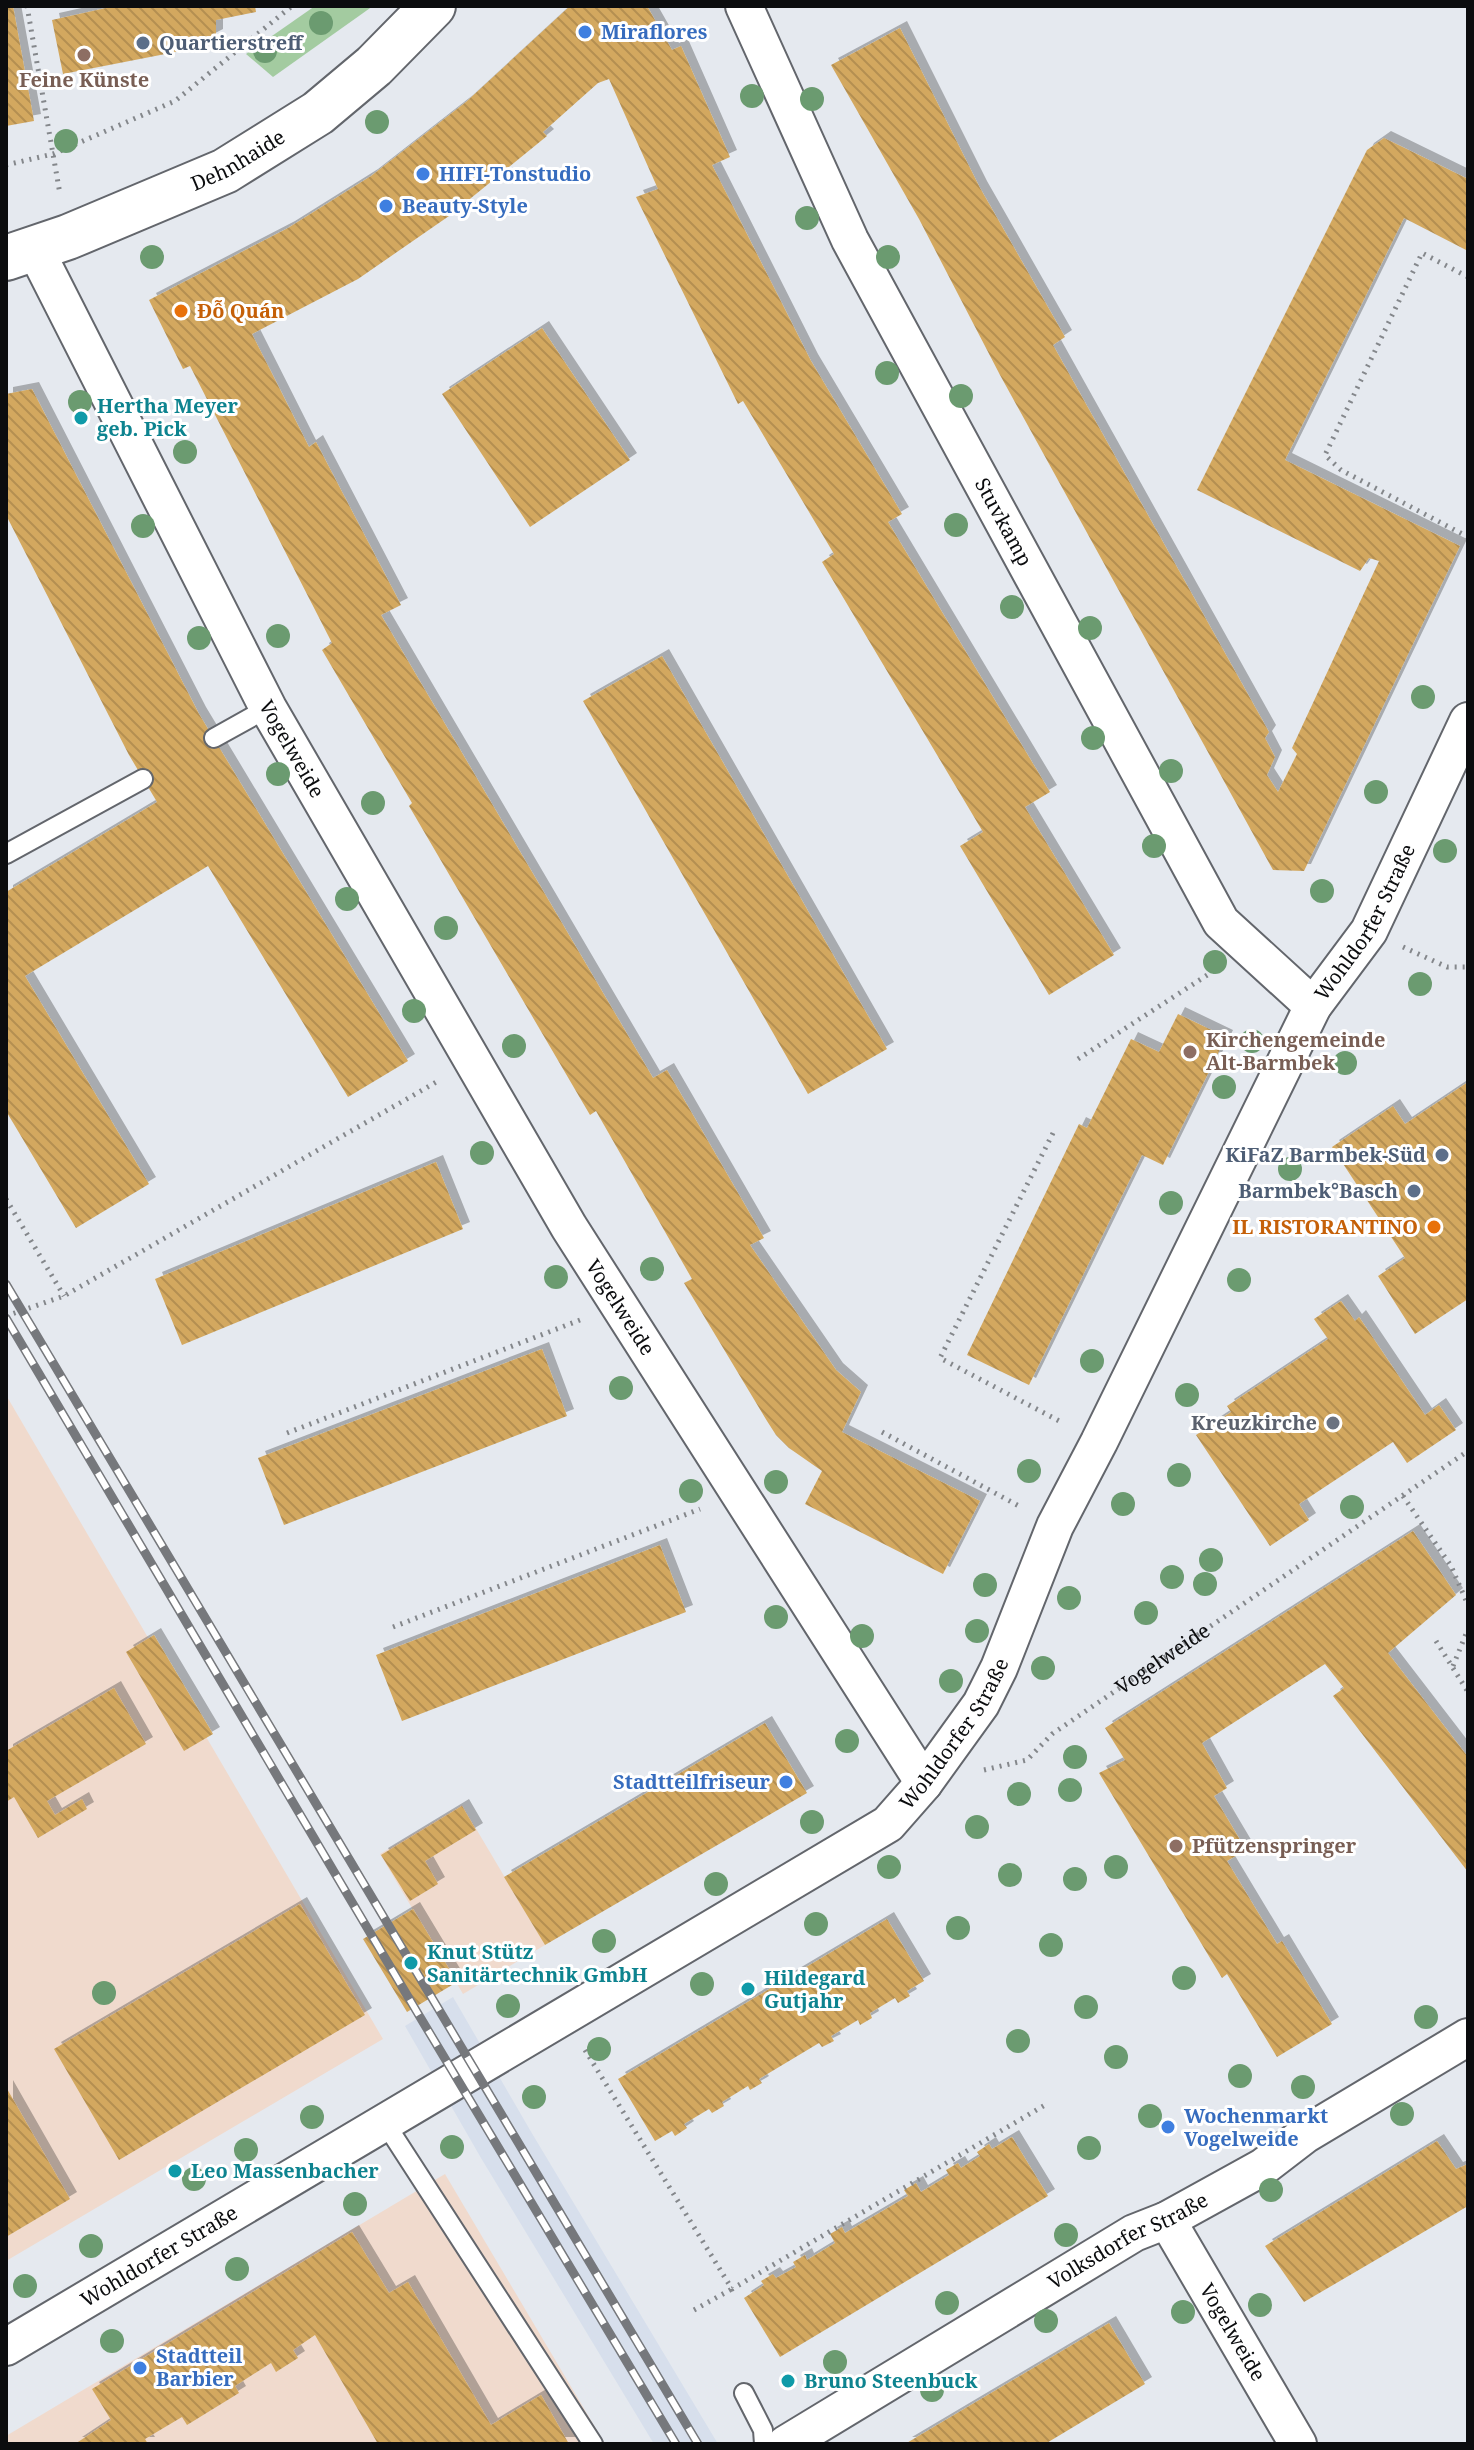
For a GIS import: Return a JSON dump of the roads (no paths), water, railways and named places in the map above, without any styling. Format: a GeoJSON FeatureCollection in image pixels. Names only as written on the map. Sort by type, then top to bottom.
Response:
{"type":"FeatureCollection","features":[{"type":"Feature","properties":{"kind":"main road","name":"Dehnhaide"},"geometry":{"type":"LineString","coordinates":[[36,248],[225,171],[318,113],[374,66],[433,6]]}},
{"type":"Feature","properties":{"kind":"street","name":"Stuvkamp"},"geometry":{"type":"LineString","coordinates":[[744,6],[850,240],[1221,922],[1313,1006]]}},
{"type":"Feature","properties":{"kind":"street","name":"Vogelweide"},"geometry":{"type":"LineString","coordinates":[[36,248],[268,708],[569,1227],[924,1783]]}},
{"type":"Feature","properties":{"kind":"street","name":"Wohldorfer Straße"},"geometry":{"type":"LineString","coordinates":[[6,2347],[888,1824],[924,1783],[981,1704],[999,1668],[1055,1526],[1313,1006],[1369,931],[1468,721]]}},
{"type":"Feature","properties":{"kind":"street","name":"Volksdorfer Straße"},"geometry":{"type":"LineString","coordinates":[[786,2444],[1134,2233],[1167,2220],[1263,2167],[1306,2134],[1468,2037]]}},
{"type":"Feature","properties":{"kind":"street","name":"Vogelweide"},"geometry":{"type":"LineString","coordinates":[[1167,2220],[1298,2444]]}},
{"type":"Feature","properties":{"kind":"lane"},"geometry":{"type":"LineString","coordinates":[[214,738],[268,708]]}},
{"type":"Feature","properties":{"kind":"lane"},"geometry":{"type":"LineString","coordinates":[[6,854],[143,779]]}},
{"type":"Feature","properties":{"kind":"lane"},"geometry":{"type":"LineString","coordinates":[[385,2123],[593,2444]]}},
{"type":"Feature","properties":{"kind":"lane"},"geometry":{"type":"LineString","coordinates":[[744,2393],[763,2430],[764,2444]]}},
{"type":"Feature","properties":{"kind":"railway"},"geometry":{"type":"LineString","coordinates":[[6,1284],[698,2444]]}},
{"type":"Feature","properties":{"kind":"railway"},"geometry":{"type":"LineString","coordinates":[[6,1318],[676,2444]]}},
{"type":"Feature","properties":{"kind":"place","name":"Miraflores"},"geometry":{"type":"Point","coordinates":[585,32]}},
{"type":"Feature","properties":{"kind":"place","name":"Quartierstreff"},"geometry":{"type":"Point","coordinates":[143,43]}},
{"type":"Feature","properties":{"kind":"place","name":"Feine Künste"},"geometry":{"type":"Point","coordinates":[84,55]}},
{"type":"Feature","properties":{"kind":"place","name":"HIFI-Tonstudio"},"geometry":{"type":"Point","coordinates":[423,174]}},
{"type":"Feature","properties":{"kind":"place","name":"Beauty-Style"},"geometry":{"type":"Point","coordinates":[386,206]}},
{"type":"Feature","properties":{"kind":"place","name":"Đỗ Quán"},"geometry":{"type":"Point","coordinates":[181,311]}},
{"type":"Feature","properties":{"kind":"place","name":"Hertha Meyer geb. Pick"},"geometry":{"type":"Point","coordinates":[81,418]}},
{"type":"Feature","properties":{"kind":"place","name":"Kirchengemeinde Alt-Barmbek"},"geometry":{"type":"Point","coordinates":[1190,1052]}},
{"type":"Feature","properties":{"kind":"place","name":"KiFaZ Barmbek-Süd"},"geometry":{"type":"Point","coordinates":[1442,1155]}},
{"type":"Feature","properties":{"kind":"place","name":"Barmbek°Basch"},"geometry":{"type":"Point","coordinates":[1414,1191]}},
{"type":"Feature","properties":{"kind":"place","name":"IL RISTORANTINO"},"geometry":{"type":"Point","coordinates":[1434,1227]}},
{"type":"Feature","properties":{"kind":"place","name":"Kreuzkirche"},"geometry":{"type":"Point","coordinates":[1333,1423]}},
{"type":"Feature","properties":{"kind":"place","name":"Stadtteilfriseur"},"geometry":{"type":"Point","coordinates":[786,1782]}},
{"type":"Feature","properties":{"kind":"place","name":"Pfützenspringer"},"geometry":{"type":"Point","coordinates":[1176,1846]}},
{"type":"Feature","properties":{"kind":"place","name":"Knut Stütz Sanitärtechnik GmbH"},"geometry":{"type":"Point","coordinates":[411,1963]}},
{"type":"Feature","properties":{"kind":"place","name":"Hildegard Gutjahr"},"geometry":{"type":"Point","coordinates":[748,1989]}},
{"type":"Feature","properties":{"kind":"place","name":"Wochenmarkt Vogelweide"},"geometry":{"type":"Point","coordinates":[1168,2127]}},
{"type":"Feature","properties":{"kind":"place","name":"Leo Massenbacher"},"geometry":{"type":"Point","coordinates":[175,2171]}},
{"type":"Feature","properties":{"kind":"place","name":"Stadtteil Barbier"},"geometry":{"type":"Point","coordinates":[140,2368]}},
{"type":"Feature","properties":{"kind":"place","name":"Bruno Steenbuck"},"geometry":{"type":"Point","coordinates":[788,2381]}}]}
